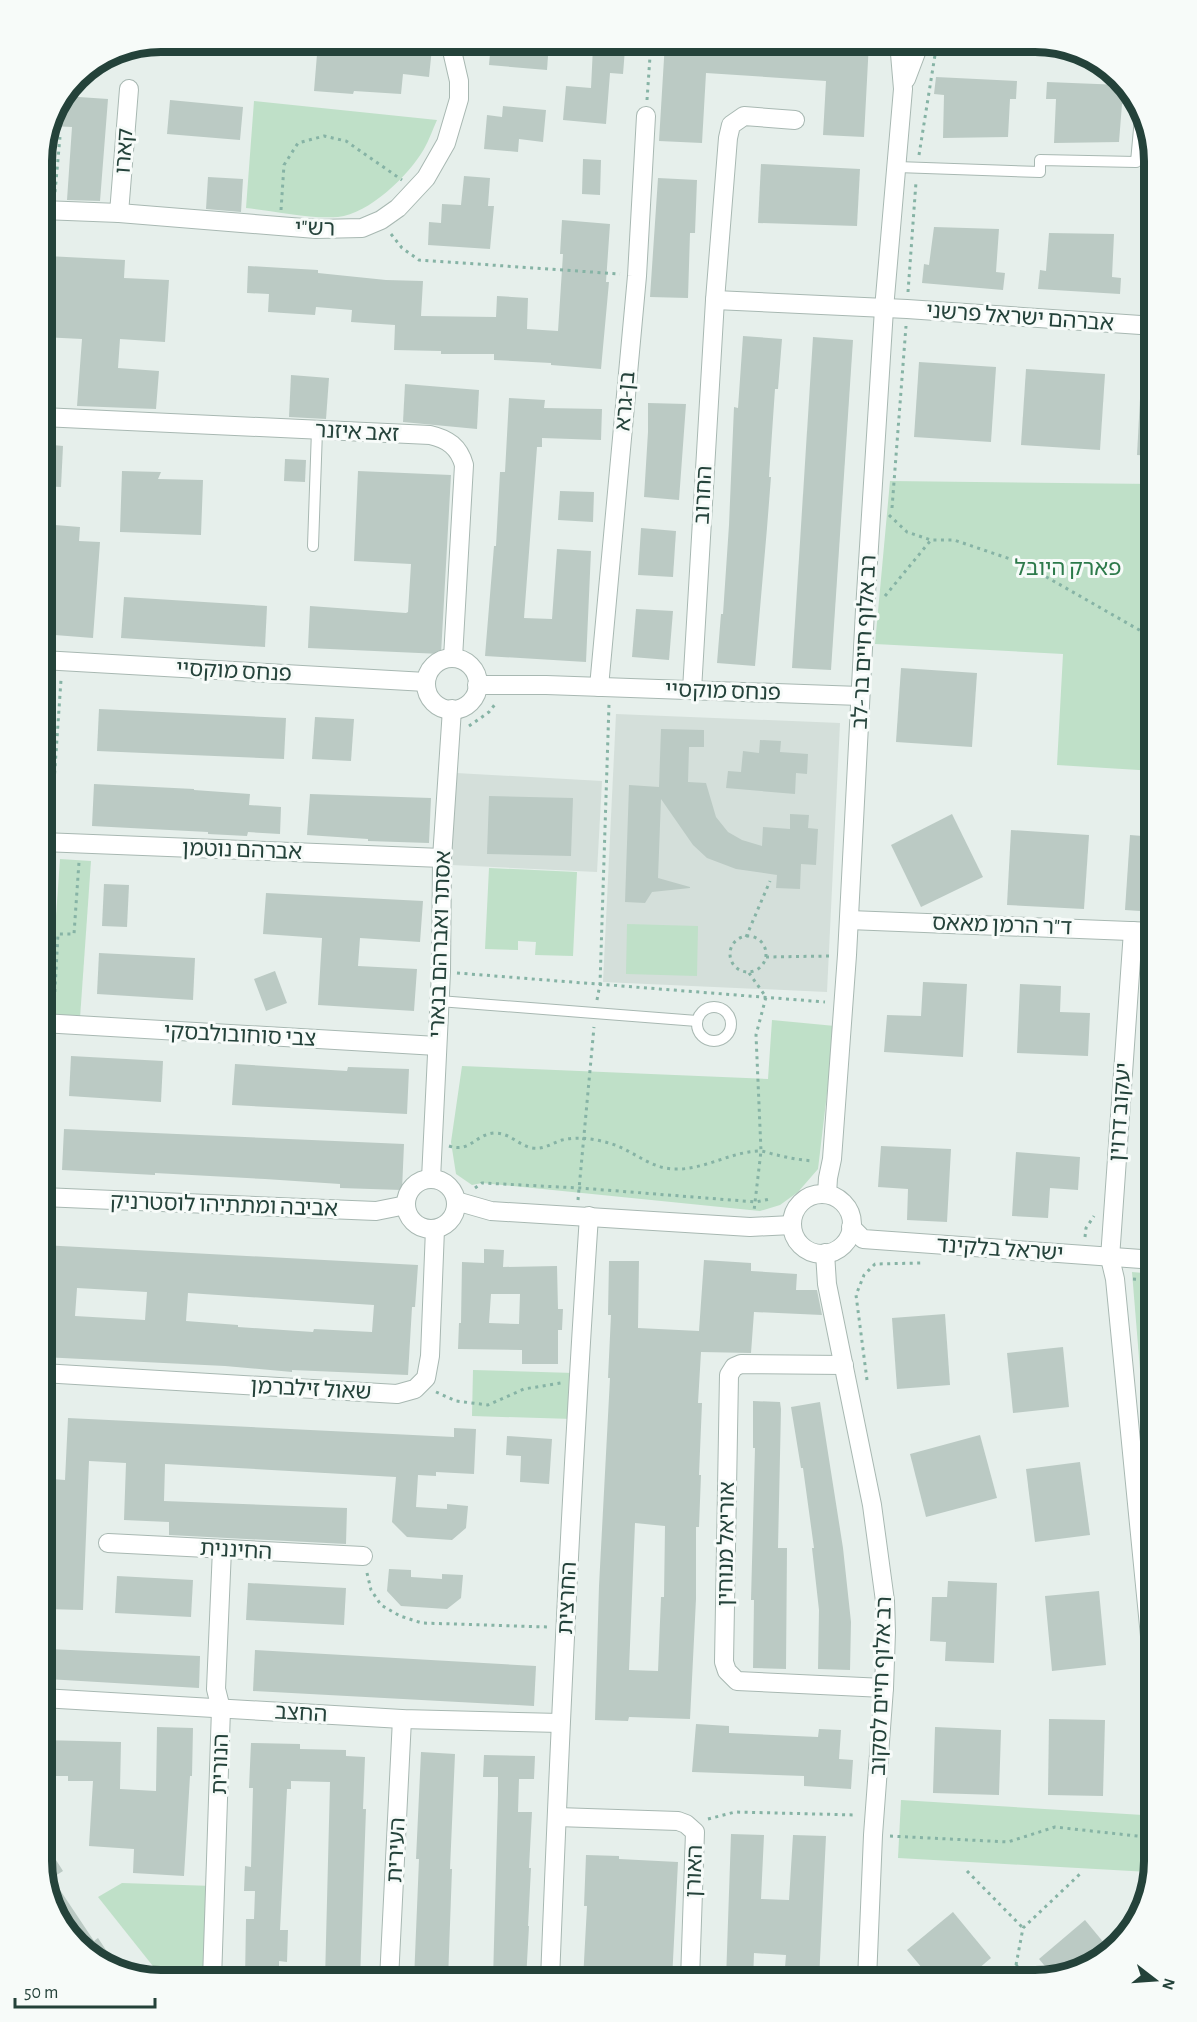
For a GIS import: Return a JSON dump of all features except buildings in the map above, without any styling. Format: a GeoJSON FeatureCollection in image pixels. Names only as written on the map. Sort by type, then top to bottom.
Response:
{"type":"FeatureCollection","features":[{"type":"Feature","properties":{"kind":"street","name":"רש\"י"},"geometry":{"type":"LineString","coordinates":[[53,211],[119,213],[279,228],[335,230],[362,228],[381,220],[398,208],[426,178],[446,143],[457,109],[459,81],[452,52]]}},
{"type":"Feature","properties":{"kind":"street","name":"רב אלוף חיים בר-לב"},"geometry":{"type":"LineString","coordinates":[[827,1194],[832,1159],[847,955],[860,696],[884,309],[903,89],[900,53]]}},
{"type":"Feature","properties":{"kind":"street","name":"רב אלוף חיים בר-לב"},"geometry":{"type":"LineString","coordinates":[[903,89],[916,53]]}},
{"type":"Feature","properties":{"kind":"street","name":"קארו"},"geometry":{"type":"LineString","coordinates":[[119,213],[129,89]]}},
{"type":"Feature","properties":{"kind":"street","name":"בן-גרא"},"geometry":{"type":"LineString","coordinates":[[599,687],[637,276],[646,116]]}},
{"type":"Feature","properties":{"kind":"street","name":"החרוב"},"geometry":{"type":"LineString","coordinates":[[692,690],[715,300],[728,138],[731,125],[744,116],[795,120]]}},
{"type":"Feature","properties":{"kind":"street"},"geometry":{"type":"LineString","coordinates":[[715,300],[884,309]]}},
{"type":"Feature","properties":{"kind":"street","name":"אברהם ישראל פרשני"},"geometry":{"type":"LineString","coordinates":[[884,309],[1144,325]]}},
{"type":"Feature","properties":{"kind":"street","name":"זאב איזנר"},"geometry":{"type":"LineString","coordinates":[[53,418],[430,435],[445,440],[458,450],[464,465],[453,658]]}},
{"type":"Feature","properties":{"kind":"street"},"geometry":{"type":"LineString","coordinates":[[453,658],[462,660],[471,667],[476,676],[477,692],[465,706],[452,709],[441,708],[429,698],[426,682],[430,670],[436,663],[453,658]]}},
{"type":"Feature","properties":{"kind":"street","name":"פנחס מוקסיי"},"geometry":{"type":"LineString","coordinates":[[53,661],[426,682]]}},
{"type":"Feature","properties":{"kind":"street","name":"פנחס מוקסיי"},"geometry":{"type":"LineString","coordinates":[[477,685],[546,684],[860,696]]}},
{"type":"Feature","properties":{"kind":"street","name":"אסתר ואברהם בנארי"},"geometry":{"type":"LineString","coordinates":[[431,1179],[437,1046],[448,1002],[449,972],[442,858],[452,709]]}},
{"type":"Feature","properties":{"kind":"street","name":"אברהם נוטמן"},"geometry":{"type":"LineString","coordinates":[[53,842],[442,858]]}},
{"type":"Feature","properties":{"kind":"street","name":"ד\"ר הרמן מאאס"},"geometry":{"type":"LineString","coordinates":[[849,920],[1144,931]]}},
{"type":"Feature","properties":{"kind":"street","name":"יעקוב דרוין"},"geometry":{"type":"LineString","coordinates":[[1133,930],[1110,1258],[1115,1279],[1144,1575]]}},
{"type":"Feature","properties":{"kind":"street","name":"צבי סוחובולבסקי"},"geometry":{"type":"LineString","coordinates":[[52,1024],[437,1046]]}},
{"type":"Feature","properties":{"kind":"street"},"geometry":{"type":"LineString","coordinates":[[462,1197],[448,1222],[435,1229],[419,1225],[412,1220],[406,1205],[411,1190],[416,1184],[431,1179],[438,1180],[462,1197],[491,1211],[750,1227],[792,1225]]}},
{"type":"Feature","properties":{"kind":"street"},"geometry":{"type":"LineString","coordinates":[[827,1194],[843,1202],[848,1209],[851,1227],[849,1236],[843,1245],[825,1253],[815,1253],[799,1243],[792,1225],[793,1216],[802,1201],[810,1196],[827,1194]]}},
{"type":"Feature","properties":{"kind":"street","name":"אביבה ומתתיהו לוסטרניק"},"geometry":{"type":"LineString","coordinates":[[52,1197],[376,1211],[406,1205]]}},
{"type":"Feature","properties":{"kind":"street","name":"החרצית"},"geometry":{"type":"LineString","coordinates":[[550,1969],[560,1723],[578,1380],[583,1215]]}},
{"type":"Feature","properties":{"kind":"street","name":"ישראל בלקינד"},"geometry":{"type":"LineString","coordinates":[[851,1227],[862,1239],[1144,1260]]}},
{"type":"Feature","properties":{"kind":"street"},"geometry":{"type":"LineString","coordinates":[[421,1385],[426,1378],[430,1356],[435,1229]]}},
{"type":"Feature","properties":{"kind":"street","name":"רב אלוף חיים לסקוב"},"geometry":{"type":"LineString","coordinates":[[825,1253],[827,1284],[861,1445],[881,1561],[885,1600],[884,1688],[873,1835],[867,1970]]}},
{"type":"Feature","properties":{"kind":"street","name":"אוריאל מנוחין"},"geometry":{"type":"LineString","coordinates":[[844,1365],[741,1364],[734,1367],[729,1375],[724,1662],[727,1671],[737,1681],[884,1688]]}},
{"type":"Feature","properties":{"kind":"street","name":"שאול זילברמן"},"geometry":{"type":"LineString","coordinates":[[52,1374],[397,1394],[421,1385]]}},
{"type":"Feature","properties":{"kind":"street","name":"החיננית"},"geometry":{"type":"LineString","coordinates":[[108,1543],[363,1557]]}},
{"type":"Feature","properties":{"kind":"street","name":"הנורית"},"geometry":{"type":"LineString","coordinates":[[212,1969],[221,1709],[216,1689],[222,1549]]}},
{"type":"Feature","properties":{"kind":"street","name":"החצב"},"geometry":{"type":"LineString","coordinates":[[52,1699],[402,1719],[560,1723]]}},
{"type":"Feature","properties":{"kind":"street","name":"העירית"},"geometry":{"type":"LineString","coordinates":[[390,1969],[402,1719]]}},
{"type":"Feature","properties":{"kind":"street","name":"האורן"},"geometry":{"type":"LineString","coordinates":[[557,1817],[678,1821],[686,1824],[695,1832],[690,1970]]}},
{"type":"Feature","properties":{"kind":"lane"},"geometry":{"type":"LineString","coordinates":[[897,167],[1040,172],[1040,160],[1136,162],[1139,128]]}},
{"type":"Feature","properties":{"kind":"lane"},"geometry":{"type":"LineString","coordinates":[[313,546],[317,430]]}},
{"type":"Feature","properties":{"kind":"lane"},"geometry":{"type":"LineString","coordinates":[[448,1002],[697,1022]]}},
{"type":"Feature","properties":{"kind":"path"},"geometry":{"type":"LineString","coordinates":[[646,116],[650,53]]}},
{"type":"Feature","properties":{"kind":"path"},"geometry":{"type":"LineString","coordinates":[[279,228],[284,165],[298,143],[324,136],[346,141],[416,189]]}},
{"type":"Feature","properties":{"kind":"path"},"geometry":{"type":"LineString","coordinates":[[53,177],[60,137]]}},
{"type":"Feature","properties":{"kind":"path"},"geometry":{"type":"LineString","coordinates":[[381,220],[402,248],[419,260],[637,276]]}},
{"type":"Feature","properties":{"kind":"path"},"geometry":{"type":"LineString","coordinates":[[871,509],[891,516],[907,532],[931,540],[954,540],[1022,563],[1144,633]]}},
{"type":"Feature","properties":{"kind":"path"},"geometry":{"type":"LineString","coordinates":[[865,610],[883,598],[931,540]]}},
{"type":"Feature","properties":{"kind":"path"},"geometry":{"type":"LineString","coordinates":[[53,771],[63,661]]}},
{"type":"Feature","properties":{"kind":"path"},"geometry":{"type":"LineString","coordinates":[[583,1215],[580,1188],[583,1138],[600,984],[609,701],[599,687]]}},
{"type":"Feature","properties":{"kind":"path"},"geometry":{"type":"LineString","coordinates":[[746,937],[770,881]]}},
{"type":"Feature","properties":{"kind":"path"},"geometry":{"type":"LineString","coordinates":[[749,973],[761,968],[766,957],[766,950],[759,940],[752,936],[735,942],[731,958],[737,969],[749,973],[766,997]]}},
{"type":"Feature","properties":{"kind":"path"},"geometry":{"type":"LineString","coordinates":[[766,957],[847,955]]}},
{"type":"Feature","properties":{"kind":"path"},"geometry":{"type":"LineString","coordinates":[[448,1002],[449,972],[843,1003]]}},
{"type":"Feature","properties":{"kind":"path"},"geometry":{"type":"LineString","coordinates":[[750,1227],[756,1202],[761,1151],[756,1035],[766,997]]}},
{"type":"Feature","properties":{"kind":"path"},"geometry":{"type":"LineString","coordinates":[[446,1154],[446,1145],[459,1149],[468,1147],[475,1141],[493,1133],[504,1134],[525,1146],[542,1148],[559,1141],[583,1138],[613,1144],[648,1162],[673,1170],[695,1168],[740,1154],[761,1151],[802,1160],[828,1161],[832,1159]]}},
{"type":"Feature","properties":{"kind":"path"},"geometry":{"type":"LineString","coordinates":[[462,1197],[482,1183],[756,1202],[770,1199]]}},
{"type":"Feature","properties":{"kind":"path"},"geometry":{"type":"LineString","coordinates":[[867,1384],[856,1295],[864,1275],[875,1264],[927,1263]]}},
{"type":"Feature","properties":{"kind":"path"},"geometry":{"type":"LineString","coordinates":[[1115,1279],[1144,1280]]}},
{"type":"Feature","properties":{"kind":"path"},"geometry":{"type":"LineString","coordinates":[[421,1385],[456,1401],[488,1405],[524,1389],[578,1380]]}},
{"type":"Feature","properties":{"kind":"path"},"geometry":{"type":"LineString","coordinates":[[363,1557],[371,1590],[381,1605],[400,1616],[430,1623],[565,1627]]}},
{"type":"Feature","properties":{"kind":"path"},"geometry":{"type":"LineString","coordinates":[[686,1824],[735,1812],[876,1815]]}},
{"type":"Feature","properties":{"kind":"path"},"geometry":{"type":"LineString","coordinates":[[873,1835],[1008,1842],[1055,1827],[1144,1837]]}},
{"type":"Feature","properties":{"kind":"path"},"geometry":{"type":"LineString","coordinates":[[892,1836],[892,1847]]}},
{"type":"Feature","properties":{"kind":"path"},"geometry":{"type":"LineString","coordinates":[[967,1871],[1023,1928]]}},
{"type":"Feature","properties":{"kind":"path"},"geometry":{"type":"LineString","coordinates":[[1010,1970],[1016,1965],[1023,1928],[1080,1875]]}},
{"type":"Feature","properties":{"kind":"path"},"geometry":{"type":"LineString","coordinates":[[1016,1965],[1020,1970]]}},
{"type":"Feature","properties":{"kind":"shaded area"},"geometry":{"type":"Polygon","coordinates":[[[616,714],[840,723],[827,992],[603,982],[616,714]]]}},
{"type":"Feature","properties":{"kind":"shaded area"},"geometry":{"type":"Polygon","coordinates":[[[456,773],[602,781],[597,872],[451,865],[456,773]]]}},
{"type":"Feature","properties":{"kind":"green space"},"geometry":{"type":"Polygon","coordinates":[[[254,101],[437,120],[426,146],[409,170],[375,201],[362,209],[338,217],[304,216],[246,208],[254,101]]]}},
{"type":"Feature","properties":{"kind":"green space","name":"פארק היובל"},"geometry":{"type":"Polygon","coordinates":[[[890,481],[1144,484],[1144,770],[1057,765],[1063,654],[875,644],[890,481]]]}},
{"type":"Feature","properties":{"kind":"green space"},"geometry":{"type":"Polygon","coordinates":[[[60,859],[91,861],[80,1018],[52,1016],[53,966],[60,859]]]}},
{"type":"Feature","properties":{"kind":"green space"},"geometry":{"type":"Polygon","coordinates":[[[489,868],[577,872],[573,956],[535,955],[536,942],[518,941],[518,950],[485,949],[489,868]]]}},
{"type":"Feature","properties":{"kind":"green space"},"geometry":{"type":"Polygon","coordinates":[[[627,924],[698,926],[697,976],[626,974],[627,924]]]}},
{"type":"Feature","properties":{"kind":"green space"},"geometry":{"type":"Polygon","coordinates":[[[772,1020],[835,1026],[818,1169],[798,1192],[780,1205],[760,1211],[482,1183],[472,1185],[456,1174],[451,1142],[462,1066],[768,1079],[772,1020]]]}},
{"type":"Feature","properties":{"kind":"green space"},"geometry":{"type":"Polygon","coordinates":[[[1132,1272],[1144,1273],[1144,1419],[1132,1272]]]}},
{"type":"Feature","properties":{"kind":"green space"},"geometry":{"type":"Polygon","coordinates":[[[473,1370],[574,1373],[573,1419],[472,1416],[473,1370]]]}},
{"type":"Feature","properties":{"kind":"green space"},"geometry":{"type":"Polygon","coordinates":[[[901,1800],[1143,1815],[1144,1872],[898,1858],[901,1800]]]}},
{"type":"Feature","properties":{"kind":"green space"},"geometry":{"type":"Polygon","coordinates":[[[122,1883],[213,1886],[207,1969],[155,1969],[98,1897],[122,1883]]]}}]}
